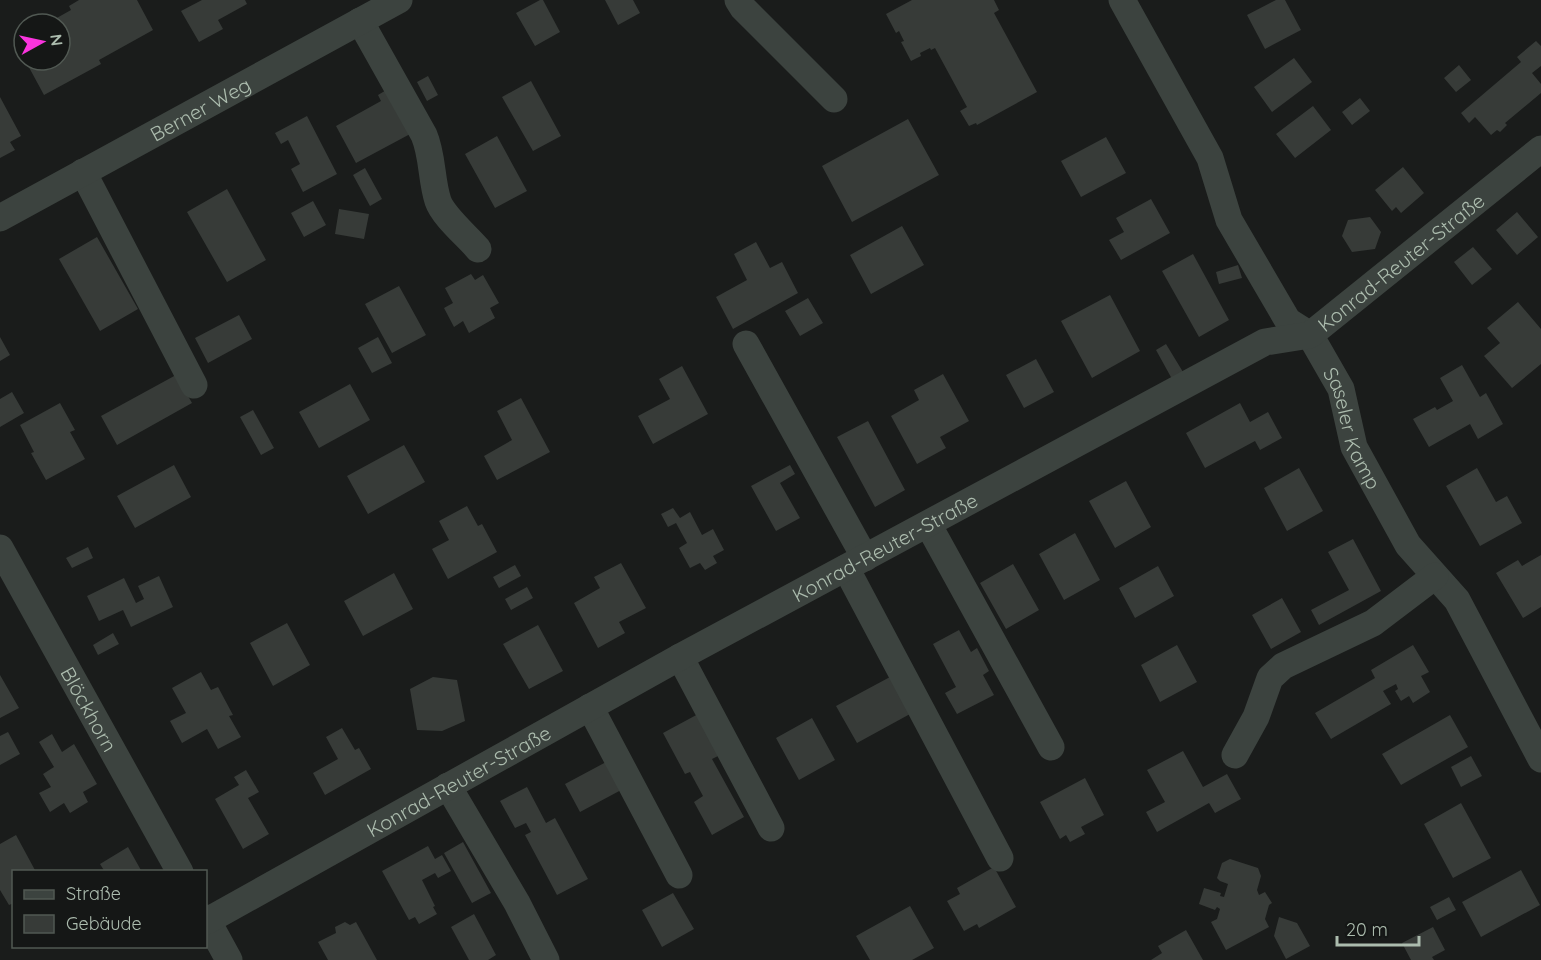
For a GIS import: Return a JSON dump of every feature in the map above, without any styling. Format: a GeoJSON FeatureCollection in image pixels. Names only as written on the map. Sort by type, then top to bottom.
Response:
{"type":"FeatureCollection","features":[{"type":"Feature","properties":{"kind":"street","name":"Berner Weg"},"geometry":{"type":"LineString","coordinates":[[0,218],[399,0]]}},
{"type":"Feature","properties":{"kind":"street"},"geometry":{"type":"LineString","coordinates":[[738,0],[743,8],[834,99]]}},
{"type":"Feature","properties":{"kind":"street","name":"Saseler Kamp"},"geometry":{"type":"LineString","coordinates":[[1122,0],[1210,158],[1229,220],[1288,321],[1310,335],[1341,388],[1354,447],[1408,545],[1457,600],[1541,759]]}},
{"type":"Feature","properties":{"kind":"street"},"geometry":{"type":"LineString","coordinates":[[360,21],[424,135],[430,152],[435,191],[440,205],[478,249]]}},
{"type":"Feature","properties":{"kind":"street","name":"Konrad-Reuter-Straße"},"geometry":{"type":"LineString","coordinates":[[207,918],[680,657],[1265,342],[1310,335],[1541,149]]}},
{"type":"Feature","properties":{"kind":"street"},"geometry":{"type":"LineString","coordinates":[[83,172],[194,385]]}},
{"type":"Feature","properties":{"kind":"street"},"geometry":{"type":"LineString","coordinates":[[746,344],[1000,858]]}},
{"type":"Feature","properties":{"kind":"street"},"geometry":{"type":"LineString","coordinates":[[928,524],[1051,747]]}},
{"type":"Feature","properties":{"kind":"street","name":"Blöckhorn"},"geometry":{"type":"LineString","coordinates":[[0,548],[179,870]]}},
{"type":"Feature","properties":{"kind":"street"},"geometry":{"type":"LineString","coordinates":[[1235,755],[1256,717],[1269,678],[1283,666],[1373,623],[1435,576]]}},
{"type":"Feature","properties":{"kind":"street"},"geometry":{"type":"LineString","coordinates":[[680,657],[771,828]]}},
{"type":"Feature","properties":{"kind":"street"},"geometry":{"type":"LineString","coordinates":[[590,707],[679,874]]}},
{"type":"Feature","properties":{"kind":"street"},"geometry":{"type":"LineString","coordinates":[[448,786],[522,912],[546,960]]}},
{"type":"Feature","properties":{"kind":"street"},"geometry":{"type":"LineString","coordinates":[[207,921],[223,958]]}},
{"type":"Feature","properties":{"kind":"building"},"geometry":{"type":"Polygon","coordinates":[[[79,0],[137,0],[153,30],[99,60],[101,64],[44,95],[32,72],[72,72],[72,12],[67,12],[71,10],[69,6],[79,0]]]}},
{"type":"Feature","properties":{"kind":"building"},"geometry":{"type":"Polygon","coordinates":[[[202,0],[245,0],[247,4],[218,20],[223,29],[199,42],[181,11],[202,0]]]}},
{"type":"Feature","properties":{"kind":"building"},"geometry":{"type":"Polygon","coordinates":[[[543,0],[560,32],[535,46],[516,13],[543,0]]]}},
{"type":"Feature","properties":{"kind":"building"},"geometry":{"type":"Polygon","coordinates":[[[605,0],[633,0],[640,13],[618,25],[605,0]]]}},
{"type":"Feature","properties":{"kind":"building"},"geometry":{"type":"Polygon","coordinates":[[[912,0],[994,0],[999,10],[994,13],[1037,92],[977,125],[976,123],[969,126],[960,111],[967,107],[935,48],[920,53],[921,56],[911,61],[901,42],[904,41],[899,31],[896,33],[886,14],[912,0]]]}},
{"type":"Feature","properties":{"kind":"building"},"geometry":{"type":"Polygon","coordinates":[[[1276,0],[1285,0],[1301,30],[1265,49],[1247,15],[1276,0]]]}},
{"type":"Feature","properties":{"kind":"building"},"geometry":{"type":"Polygon","coordinates":[[[1536,41],[1541,46],[1541,66],[1532,73],[1541,84],[1541,93],[1505,123],[1507,125],[1500,132],[1497,130],[1491,135],[1475,117],[1469,123],[1461,113],[1521,62],[1517,57],[1536,41]]]}},
{"type":"Feature","properties":{"kind":"building"},"geometry":{"type":"Polygon","coordinates":[[[1294,58],[1312,82],[1272,112],[1254,87],[1294,58]]]}},
{"type":"Feature","properties":{"kind":"building"},"geometry":{"type":"Polygon","coordinates":[[[1459,65],[1471,80],[1456,92],[1444,78],[1459,65]]]}},
{"type":"Feature","properties":{"kind":"building"},"geometry":{"type":"Polygon","coordinates":[[[428,76],[438,95],[427,101],[417,82],[428,76]]]}},
{"type":"Feature","properties":{"kind":"building"},"geometry":{"type":"Polygon","coordinates":[[[531,81],[561,136],[533,151],[502,97],[531,81]]]}},
{"type":"Feature","properties":{"kind":"building"},"geometry":{"type":"Polygon","coordinates":[[[388,89],[412,133],[356,163],[336,126],[381,101],[378,95],[388,89]]]}},
{"type":"Feature","properties":{"kind":"building"},"geometry":{"type":"Polygon","coordinates":[[[0,97],[21,136],[10,142],[15,150],[0,158],[0,97]]]}},
{"type":"Feature","properties":{"kind":"building"},"geometry":{"type":"Polygon","coordinates":[[[1360,98],[1370,111],[1352,125],[1342,112],[1360,98]]]}},
{"type":"Feature","properties":{"kind":"building"},"geometry":{"type":"Polygon","coordinates":[[[1313,106],[1331,130],[1295,158],[1276,134],[1313,106]]]}},
{"type":"Feature","properties":{"kind":"building"},"geometry":{"type":"Polygon","coordinates":[[[307,116],[337,174],[303,192],[291,169],[300,164],[288,140],[281,144],[275,133],[307,116]]]}},
{"type":"Feature","properties":{"kind":"building"},"geometry":{"type":"Polygon","coordinates":[[[908,119],[939,175],[852,222],[822,166],[908,119]]]}},
{"type":"Feature","properties":{"kind":"building"},"geometry":{"type":"Polygon","coordinates":[[[497,136],[527,191],[495,208],[465,154],[497,136]]]}},
{"type":"Feature","properties":{"kind":"building"},"geometry":{"type":"Polygon","coordinates":[[[1106,137],[1126,173],[1081,197],[1061,161],[1106,137]]]}},
{"type":"Feature","properties":{"kind":"building"},"geometry":{"type":"Polygon","coordinates":[[[1403,167],[1424,193],[1401,213],[1396,207],[1392,211],[1375,190],[1403,167]]]}},
{"type":"Feature","properties":{"kind":"building"},"geometry":{"type":"Polygon","coordinates":[[[365,168],[382,199],[370,206],[353,175],[365,168]]]}},
{"type":"Feature","properties":{"kind":"building"},"geometry":{"type":"Polygon","coordinates":[[[227,189],[266,260],[227,282],[187,212],[227,189]]]}},
{"type":"Feature","properties":{"kind":"building"},"geometry":{"type":"Polygon","coordinates":[[[1151,199],[1170,233],[1121,260],[1109,240],[1124,232],[1116,218],[1151,199]]]}},
{"type":"Feature","properties":{"kind":"building"},"geometry":{"type":"Polygon","coordinates":[[[313,201],[326,225],[304,237],[291,213],[313,201]]]}},
{"type":"Feature","properties":{"kind":"building"},"geometry":{"type":"Polygon","coordinates":[[[339,209],[369,214],[364,239],[335,234],[339,209]]]}},
{"type":"Feature","properties":{"kind":"building"},"geometry":{"type":"Polygon","coordinates":[[[1517,212],[1538,237],[1517,255],[1496,230],[1517,212]]]}},
{"type":"Feature","properties":{"kind":"building"},"geometry":{"type":"Polygon","coordinates":[[[1370,217],[1381,232],[1375,249],[1352,252],[1342,236],[1348,220],[1370,217]]]}},
{"type":"Feature","properties":{"kind":"building"},"geometry":{"type":"Polygon","coordinates":[[[902,226],[924,265],[871,294],[850,255],[902,226]]]}},
{"type":"Feature","properties":{"kind":"building"},"geometry":{"type":"Polygon","coordinates":[[[97,237],[138,309],[100,331],[59,259],[97,237]]]}},
{"type":"Feature","properties":{"kind":"building"},"geometry":{"type":"Polygon","coordinates":[[[756,242],[770,268],[782,262],[798,293],[733,329],[716,297],[747,280],[734,254],[756,242]]]}},
{"type":"Feature","properties":{"kind":"building"},"geometry":{"type":"Polygon","coordinates":[[[1473,247],[1492,269],[1472,285],[1454,262],[1473,247]]]}},
{"type":"Feature","properties":{"kind":"building"},"geometry":{"type":"Polygon","coordinates":[[[1193,254],[1229,320],[1199,337],[1162,271],[1193,254]]]}},
{"type":"Feature","properties":{"kind":"building"},"geometry":{"type":"Polygon","coordinates":[[[1238,265],[1242,278],[1219,284],[1216,272],[1238,265]]]}},
{"type":"Feature","properties":{"kind":"building"},"geometry":{"type":"Polygon","coordinates":[[[471,274],[475,280],[483,275],[499,303],[490,308],[495,318],[469,333],[463,321],[454,327],[444,308],[453,303],[445,288],[471,274]]]}},
{"type":"Feature","properties":{"kind":"building"},"geometry":{"type":"Polygon","coordinates":[[[399,286],[426,335],[392,353],[365,304],[399,286]]]}},
{"type":"Feature","properties":{"kind":"building"},"geometry":{"type":"Polygon","coordinates":[[[1110,295],[1140,351],[1092,378],[1061,321],[1110,295]]]}},
{"type":"Feature","properties":{"kind":"building"},"geometry":{"type":"Polygon","coordinates":[[[808,298],[823,323],[800,336],[785,311],[808,298]]]}},
{"type":"Feature","properties":{"kind":"building"},"geometry":{"type":"Polygon","coordinates":[[[1518,302],[1541,329],[1541,364],[1512,388],[1484,356],[1500,343],[1487,328],[1518,302]]]}},
{"type":"Feature","properties":{"kind":"building"},"geometry":{"type":"Polygon","coordinates":[[[239,315],[252,339],[208,363],[195,338],[239,315]]]}},
{"type":"Feature","properties":{"kind":"building"},"geometry":{"type":"Polygon","coordinates":[[[0,337],[10,355],[0,361],[0,337]]]}},
{"type":"Feature","properties":{"kind":"building"},"geometry":{"type":"Polygon","coordinates":[[[378,337],[392,363],[372,373],[358,348],[378,337]]]}},
{"type":"Feature","properties":{"kind":"building"},"geometry":{"type":"Polygon","coordinates":[[[1166,344],[1183,372],[1172,379],[1156,350],[1166,344]]]}},
{"type":"Feature","properties":{"kind":"building"},"geometry":{"type":"Polygon","coordinates":[[[1036,359],[1054,392],[1024,408],[1006,375],[1036,359]]]}},
{"type":"Feature","properties":{"kind":"building"},"geometry":{"type":"Polygon","coordinates":[[[1462,365],[1480,397],[1486,393],[1503,424],[1478,439],[1470,424],[1429,447],[1413,419],[1435,407],[1437,410],[1453,401],[1440,378],[1462,365]]]}},
{"type":"Feature","properties":{"kind":"building"},"geometry":{"type":"Polygon","coordinates":[[[682,366],[708,414],[653,444],[638,416],[670,399],[659,379],[682,366]]]}},
{"type":"Feature","properties":{"kind":"building"},"geometry":{"type":"Polygon","coordinates":[[[943,374],[969,421],[940,437],[946,448],[917,464],[891,416],[919,400],[914,390],[943,374]]]}},
{"type":"Feature","properties":{"kind":"building"},"geometry":{"type":"Polygon","coordinates":[[[176,375],[192,403],[117,445],[101,416],[176,375]]]}},
{"type":"Feature","properties":{"kind":"building"},"geometry":{"type":"Polygon","coordinates":[[[350,384],[370,420],[319,448],[299,412],[350,384]]]}},
{"type":"Feature","properties":{"kind":"building"},"geometry":{"type":"Polygon","coordinates":[[[12,392],[24,413],[0,427],[0,399],[12,392]]]}},
{"type":"Feature","properties":{"kind":"building"},"geometry":{"type":"Polygon","coordinates":[[[521,398],[550,452],[497,480],[484,456],[512,440],[497,411],[521,398]]]}},
{"type":"Feature","properties":{"kind":"building"},"geometry":{"type":"Polygon","coordinates":[[[60,403],[75,430],[70,432],[85,459],[46,480],[31,453],[34,452],[20,425],[60,403]]]}},
{"type":"Feature","properties":{"kind":"building"},"geometry":{"type":"Polygon","coordinates":[[[1240,403],[1250,422],[1268,412],[1282,438],[1260,450],[1255,441],[1205,468],[1186,433],[1240,403]]]}},
{"type":"Feature","properties":{"kind":"building"},"geometry":{"type":"Polygon","coordinates":[[[253,410],[274,448],[261,455],[240,417],[253,410]]]}},
{"type":"Feature","properties":{"kind":"building"},"geometry":{"type":"Polygon","coordinates":[[[868,421],[905,490],[875,507],[837,437],[868,421]]]}},
{"type":"Feature","properties":{"kind":"building"},"geometry":{"type":"Polygon","coordinates":[[[404,445],[425,482],[368,514],[347,476],[404,445]]]}},
{"type":"Feature","properties":{"kind":"building"},"geometry":{"type":"Polygon","coordinates":[[[174,465],[191,497],[135,528],[117,496],[174,465]]]}},
{"type":"Feature","properties":{"kind":"building"},"geometry":{"type":"Polygon","coordinates":[[[790,465],[795,474],[780,483],[800,518],[776,531],[751,486],[790,465]]]}},
{"type":"Feature","properties":{"kind":"building"},"geometry":{"type":"Polygon","coordinates":[[[1299,468],[1323,511],[1287,531],[1264,488],[1299,468]]]}},
{"type":"Feature","properties":{"kind":"building"},"geometry":{"type":"Polygon","coordinates":[[[1477,468],[1496,502],[1507,496],[1522,523],[1480,546],[1446,486],[1477,468]]]}},
{"type":"Feature","properties":{"kind":"building"},"geometry":{"type":"Polygon","coordinates":[[[1126,481],[1151,527],[1115,548],[1089,501],[1126,481]]]}},
{"type":"Feature","properties":{"kind":"building"},"geometry":{"type":"Polygon","coordinates":[[[467,506],[478,526],[482,524],[497,552],[448,579],[432,549],[449,540],[439,521],[467,506]]]}},
{"type":"Feature","properties":{"kind":"building"},"geometry":{"type":"Polygon","coordinates":[[[673,508],[680,518],[690,512],[702,535],[713,529],[724,550],[713,556],[717,563],[705,570],[700,563],[690,568],[679,548],[687,543],[676,523],[668,527],[661,514],[673,508]]]}},
{"type":"Feature","properties":{"kind":"building"},"geometry":{"type":"Polygon","coordinates":[[[1075,533],[1100,580],[1064,600],[1039,554],[1075,533]]]}},
{"type":"Feature","properties":{"kind":"building"},"geometry":{"type":"Polygon","coordinates":[[[1353,539],[1381,591],[1319,625],[1311,610],[1349,590],[1328,552],[1353,539]]]}},
{"type":"Feature","properties":{"kind":"building"},"geometry":{"type":"Polygon","coordinates":[[[88,547],[93,558],[72,568],[66,558],[88,547]]]}},
{"type":"Feature","properties":{"kind":"building"},"geometry":{"type":"Polygon","coordinates":[[[1541,555],[1541,607],[1523,618],[1496,573],[1518,560],[1522,566],[1541,555]]]}},
{"type":"Feature","properties":{"kind":"building"},"geometry":{"type":"Polygon","coordinates":[[[621,563],[646,608],[619,622],[625,633],[598,648],[574,603],[600,588],[594,577],[621,563]]]}},
{"type":"Feature","properties":{"kind":"building"},"geometry":{"type":"Polygon","coordinates":[[[1013,564],[1039,610],[1006,629],[980,583],[1013,564]]]}},
{"type":"Feature","properties":{"kind":"building"},"geometry":{"type":"Polygon","coordinates":[[[515,565],[521,576],[499,588],[493,577],[515,565]]]}},
{"type":"Feature","properties":{"kind":"building"},"geometry":{"type":"Polygon","coordinates":[[[1158,566],[1174,596],[1135,618],[1119,588],[1158,566]]]}},
{"type":"Feature","properties":{"kind":"building"},"geometry":{"type":"Polygon","coordinates":[[[394,573],[413,609],[363,636],[344,601],[394,573]]]}},
{"type":"Feature","properties":{"kind":"building"},"geometry":{"type":"Polygon","coordinates":[[[159,576],[173,607],[131,627],[123,610],[99,621],[87,596],[124,578],[136,603],[144,599],[138,586],[159,576]]]}},
{"type":"Feature","properties":{"kind":"building"},"geometry":{"type":"Polygon","coordinates":[[[527,587],[533,598],[511,610],[505,599],[527,587]]]}},
{"type":"Feature","properties":{"kind":"building"},"geometry":{"type":"Polygon","coordinates":[[[1282,598],[1301,632],[1271,649],[1252,615],[1282,598]]]}},
{"type":"Feature","properties":{"kind":"building"},"geometry":{"type":"Polygon","coordinates":[[[287,623],[310,665],[273,686],[250,643],[287,623]]]}},
{"type":"Feature","properties":{"kind":"building"},"geometry":{"type":"Polygon","coordinates":[[[538,625],[563,671],[529,689],[503,644],[538,625]]]}},
{"type":"Feature","properties":{"kind":"building"},"geometry":{"type":"Polygon","coordinates":[[[959,630],[971,652],[977,648],[989,671],[983,675],[994,695],[957,714],[945,693],[956,687],[933,644],[959,630]]]}},
{"type":"Feature","properties":{"kind":"building"},"geometry":{"type":"Polygon","coordinates":[[[113,633],[119,644],[98,655],[93,645],[113,633]]]}},
{"type":"Feature","properties":{"kind":"building"},"geometry":{"type":"Polygon","coordinates":[[[1177,645],[1197,682],[1160,702],[1141,665],[1177,645]]]}},
{"type":"Feature","properties":{"kind":"building"},"geometry":{"type":"Polygon","coordinates":[[[1413,645],[1429,672],[1421,676],[1430,692],[1413,703],[1409,696],[1401,701],[1395,691],[1398,689],[1396,684],[1383,691],[1391,704],[1331,739],[1315,713],[1375,678],[1371,670],[1413,645]]]}},
{"type":"Feature","properties":{"kind":"building"},"geometry":{"type":"Polygon","coordinates":[[[201,672],[211,690],[218,687],[233,715],[229,716],[241,737],[218,749],[207,729],[182,743],[170,721],[186,713],[172,688],[201,672]]]}},
{"type":"Feature","properties":{"kind":"building"},"geometry":{"type":"Polygon","coordinates":[[[0,675],[19,708],[0,718],[0,675]]]}},
{"type":"Feature","properties":{"kind":"building"},"geometry":{"type":"Polygon","coordinates":[[[433,677],[457,680],[465,721],[442,731],[417,730],[410,689],[433,677]]]}},
{"type":"Feature","properties":{"kind":"building"},"geometry":{"type":"Polygon","coordinates":[[[890,677],[910,714],[857,743],[836,706],[890,677]]]}},
{"type":"Feature","properties":{"kind":"building"},"geometry":{"type":"Polygon","coordinates":[[[700,713],[722,754],[712,759],[744,817],[712,835],[694,802],[703,796],[690,772],[685,774],[663,733],[700,713]]]}},
{"type":"Feature","properties":{"kind":"building"},"geometry":{"type":"Polygon","coordinates":[[[1450,715],[1468,747],[1401,785],[1382,754],[1450,715]]]}},
{"type":"Feature","properties":{"kind":"building"},"geometry":{"type":"Polygon","coordinates":[[[812,718],[835,760],[799,780],[776,738],[812,718]]]}},
{"type":"Feature","properties":{"kind":"building"},"geometry":{"type":"Polygon","coordinates":[[[342,728],[355,750],[359,748],[371,769],[325,795],[313,773],[338,759],[326,737],[342,728]]]}},
{"type":"Feature","properties":{"kind":"building"},"geometry":{"type":"Polygon","coordinates":[[[8,732],[20,754],[0,765],[0,736],[8,732]]]}},
{"type":"Feature","properties":{"kind":"building"},"geometry":{"type":"Polygon","coordinates":[[[52,734],[62,752],[74,744],[97,784],[83,792],[88,802],[70,813],[64,803],[50,812],[39,793],[51,787],[43,774],[54,767],[39,742],[52,734]]]}},
{"type":"Feature","properties":{"kind":"building"},"geometry":{"type":"Polygon","coordinates":[[[1183,751],[1203,787],[1227,774],[1241,799],[1215,813],[1209,803],[1157,832],[1146,812],[1165,802],[1147,770],[1183,751]]]}},
{"type":"Feature","properties":{"kind":"building"},"geometry":{"type":"Polygon","coordinates":[[[1471,756],[1482,776],[1461,787],[1451,767],[1471,756]]]}},
{"type":"Feature","properties":{"kind":"building"},"geometry":{"type":"Polygon","coordinates":[[[608,761],[623,789],[580,812],[565,784],[608,761]]]}},
{"type":"Feature","properties":{"kind":"building"},"geometry":{"type":"Polygon","coordinates":[[[246,770],[259,792],[248,798],[269,834],[243,849],[215,799],[239,785],[234,777],[246,770]]]}},
{"type":"Feature","properties":{"kind":"building"},"geometry":{"type":"Polygon","coordinates":[[[1085,778],[1104,815],[1081,827],[1085,834],[1070,842],[1066,835],[1060,839],[1040,802],[1085,778]]]}},
{"type":"Feature","properties":{"kind":"building"},"geometry":{"type":"Polygon","coordinates":[[[527,787],[546,823],[555,818],[588,879],[557,895],[525,835],[531,832],[526,823],[515,828],[500,801],[527,787]]]}},
{"type":"Feature","properties":{"kind":"building"},"geometry":{"type":"Polygon","coordinates":[[[1461,803],[1491,858],[1453,878],[1424,824],[1461,803]]]}},
{"type":"Feature","properties":{"kind":"building"},"geometry":{"type":"Polygon","coordinates":[[[16,835],[35,870],[12,870],[12,904],[9,905],[0,890],[0,844],[16,835]]]}},
{"type":"Feature","properties":{"kind":"building"},"geometry":{"type":"Polygon","coordinates":[[[463,842],[491,893],[472,903],[444,853],[463,842]]]}},
{"type":"Feature","properties":{"kind":"building"},"geometry":{"type":"Polygon","coordinates":[[[428,846],[435,859],[442,855],[451,871],[438,878],[435,873],[422,880],[437,914],[419,924],[415,917],[409,920],[382,871],[428,846]]]}},
{"type":"Feature","properties":{"kind":"building"},"geometry":{"type":"Polygon","coordinates":[[[128,847],[141,870],[104,870],[100,864],[128,847]]]}},
{"type":"Feature","properties":{"kind":"building"},"geometry":{"type":"Polygon","coordinates":[[[1230,859],[1258,868],[1261,876],[1257,890],[1259,895],[1265,892],[1272,903],[1269,905],[1265,919],[1269,927],[1226,950],[1211,922],[1217,919],[1220,909],[1217,907],[1215,910],[1199,904],[1204,888],[1221,893],[1220,896],[1224,897],[1228,884],[1217,878],[1222,863],[1230,859]]]}},
{"type":"Feature","properties":{"kind":"building"},"geometry":{"type":"Polygon","coordinates":[[[994,867],[1016,907],[979,928],[977,924],[964,931],[947,901],[960,894],[957,888],[994,867]]]}},
{"type":"Feature","properties":{"kind":"building"},"geometry":{"type":"Polygon","coordinates":[[[1521,870],[1540,905],[1481,937],[1462,902],[1521,870]]]}},
{"type":"Feature","properties":{"kind":"building"},"geometry":{"type":"Polygon","coordinates":[[[673,893],[694,929],[662,947],[642,910],[673,893]]]}},
{"type":"Feature","properties":{"kind":"building"},"geometry":{"type":"Polygon","coordinates":[[[1449,897],[1456,910],[1437,920],[1430,907],[1449,897]]]}},
{"type":"Feature","properties":{"kind":"building"},"geometry":{"type":"Polygon","coordinates":[[[910,906],[934,948],[912,960],[870,960],[856,936],[910,906]]]}},
{"type":"Feature","properties":{"kind":"building"},"geometry":{"type":"Polygon","coordinates":[[[474,914],[496,955],[488,960],[469,960],[451,927],[474,914]]]}},
{"type":"Feature","properties":{"kind":"building"},"geometry":{"type":"Polygon","coordinates":[[[1279,917],[1297,923],[1310,946],[1286,959],[1274,936],[1279,917]]]}},
{"type":"Feature","properties":{"kind":"building"},"geometry":{"type":"Polygon","coordinates":[[[345,922],[350,925],[356,922],[377,960],[328,960],[318,942],[336,933],[335,927],[345,922]]]}},
{"type":"Feature","properties":{"kind":"building"},"geometry":{"type":"Polygon","coordinates":[[[1433,927],[1445,950],[1432,957],[1434,960],[1411,960],[1402,943],[1433,927]]]}},
{"type":"Feature","properties":{"kind":"building"},"geometry":{"type":"Polygon","coordinates":[[[1186,930],[1203,960],[1151,960],[1162,953],[1158,946],[1186,930]]]}}]}
